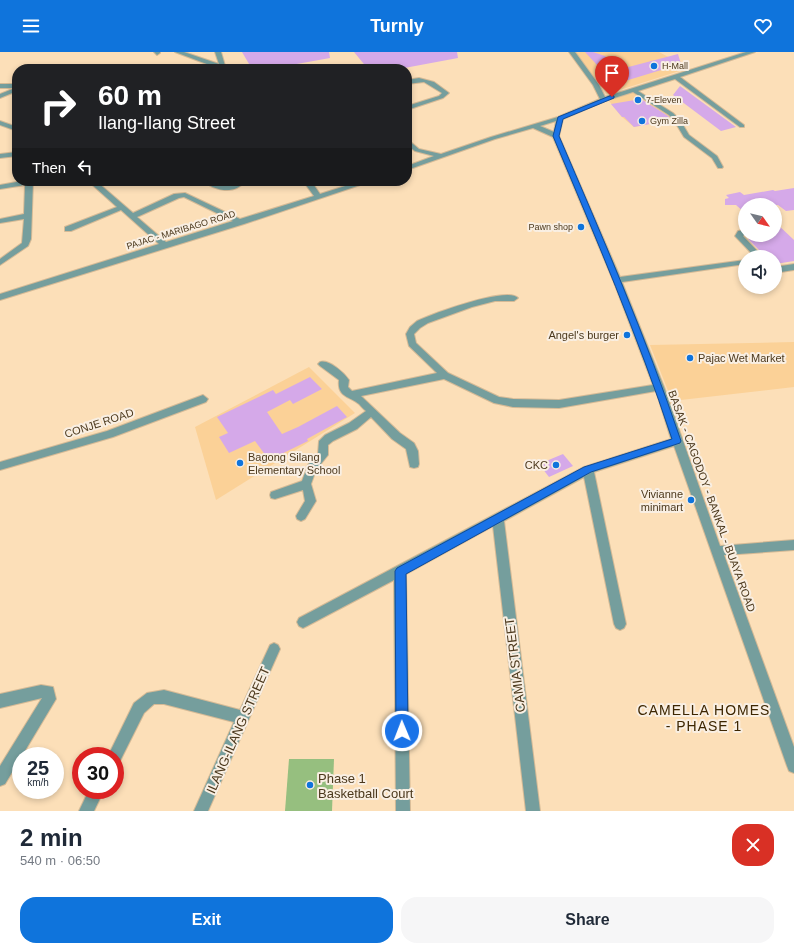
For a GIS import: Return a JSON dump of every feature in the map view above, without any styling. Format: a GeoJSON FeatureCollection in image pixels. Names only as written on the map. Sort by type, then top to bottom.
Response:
{"type":"FeatureCollection","features":[{"type":"Feature","properties":{"kind":"street"},"geometry":{"type":"LineString","coordinates":[[178,52],[211,64]]}},
{"type":"Feature","properties":{"kind":"street"},"geometry":{"type":"LineString","coordinates":[[218,52],[221,64]]}},
{"type":"Feature","properties":{"kind":"street"},"geometry":{"type":"LineString","coordinates":[[572,52],[596,85],[603,100]]}},
{"type":"Feature","properties":{"kind":"street"},"geometry":{"type":"LineString","coordinates":[[412,167],[493,138],[560,118],[603,100],[749,52]]}},
{"type":"Feature","properties":{"kind":"street"},"geometry":{"type":"LineString","coordinates":[[676,77],[742,126]]}},
{"type":"Feature","properties":{"kind":"street"},"geometry":{"type":"LineString","coordinates":[[412,81],[424,79],[430,81],[446,93],[441,97],[412,106]]}},
{"type":"Feature","properties":{"kind":"street"},"geometry":{"type":"LineString","coordinates":[[0,86],[12,86]]}},
{"type":"Feature","properties":{"kind":"street"},"geometry":{"type":"LineString","coordinates":[[633,90],[671,114],[678,121],[686,136],[715,157],[720,167]]}},
{"type":"Feature","properties":{"kind":"street"},"geometry":{"type":"LineString","coordinates":[[0,96],[12,91]]}},
{"type":"Feature","properties":{"kind":"street"},"geometry":{"type":"LineString","coordinates":[[534,126],[556,136],[560,118]]}},
{"type":"Feature","properties":{"kind":"street"},"geometry":{"type":"LineString","coordinates":[[0,123],[12,127]]}},
{"type":"Feature","properties":{"kind":"street"},"geometry":{"type":"LineString","coordinates":[[0,131],[12,130]]}},
{"type":"Feature","properties":{"kind":"street","name":"BASAK - CAGODOY - BANKAL - BUAYA ROAD"},"geometry":{"type":"LineString","coordinates":[[556,136],[617,280],[659,387],[794,766]]}},
{"type":"Feature","properties":{"kind":"street"},"geometry":{"type":"LineString","coordinates":[[412,146],[417,150],[441,156]]}},
{"type":"Feature","properties":{"kind":"street"},"geometry":{"type":"LineString","coordinates":[[412,161],[417,150]]}},
{"type":"Feature","properties":{"kind":"street"},"geometry":{"type":"LineString","coordinates":[[0,156],[12,155]]}},
{"type":"Feature","properties":{"kind":"street"},"geometry":{"type":"LineString","coordinates":[[0,187],[12,185]]}},
{"type":"Feature","properties":{"kind":"street"},"geometry":{"type":"LineString","coordinates":[[2,258],[25,244],[27,239],[29,186]]}},
{"type":"Feature","properties":{"kind":"street"},"geometry":{"type":"LineString","coordinates":[[98,186],[165,246]]}},
{"type":"Feature","properties":{"kind":"street"},"geometry":{"type":"LineString","coordinates":[[219,186],[226,189],[235,186]]}},
{"type":"Feature","properties":{"kind":"street"},"geometry":{"type":"LineString","coordinates":[[310,186],[318,197]]}},
{"type":"Feature","properties":{"kind":"street","name":"PAJAC - MARIBAGO ROAD"},"geometry":{"type":"LineString","coordinates":[[0,297],[352,186]]}},
{"type":"Feature","properties":{"kind":"street"},"geometry":{"type":"LineString","coordinates":[[133,216],[177,196],[185,195],[240,222]]}},
{"type":"Feature","properties":{"kind":"street"},"geometry":{"type":"LineString","coordinates":[[68,229],[123,207]]}},
{"type":"Feature","properties":{"kind":"street"},"geometry":{"type":"LineString","coordinates":[[0,221],[28,216]]}},
{"type":"Feature","properties":{"kind":"street"},"geometry":{"type":"LineString","coordinates":[[745,242],[752,250]]}},
{"type":"Feature","properties":{"kind":"street"},"geometry":{"type":"LineString","coordinates":[[617,280],[738,263]]}},
{"type":"Feature","properties":{"kind":"street"},"geometry":{"type":"LineString","coordinates":[[782,269],[794,267]]}},
{"type":"Feature","properties":{"kind":"street"},"geometry":{"type":"LineString","coordinates":[[514,298],[496,298],[462,307],[443,316],[418,324],[412,329],[410,334],[412,344],[445,375],[497,400],[513,403],[559,404],[659,387]]}},
{"type":"Feature","properties":{"kind":"street"},"geometry":{"type":"LineString","coordinates":[[323,364],[341,376],[344,380],[343,387],[346,392],[362,401],[371,412],[396,436],[410,446],[413,451],[414,464]]}},
{"type":"Feature","properties":{"kind":"street"},"geometry":{"type":"LineString","coordinates":[[351,395],[445,375]]}},
{"type":"Feature","properties":{"kind":"street","name":"CONJE ROAD"},"geometry":{"type":"LineString","coordinates":[[0,466],[109,434],[203,399]]}},
{"type":"Feature","properties":{"kind":"street"},"geometry":{"type":"LineString","coordinates":[[301,516],[311,502],[311,497],[306,484],[312,468],[323,455],[322,444],[329,438],[353,426],[371,412]]}},
{"type":"Feature","properties":{"kind":"street"},"geometry":{"type":"LineString","coordinates":[[303,622],[588,470],[677,441]]}},
{"type":"Feature","properties":{"kind":"street"},"geometry":{"type":"LineString","coordinates":[[588,470],[620,624]]}},
{"type":"Feature","properties":{"kind":"street"},"geometry":{"type":"LineString","coordinates":[[275,495],[306,484]]}},
{"type":"Feature","properties":{"kind":"street","name":"CAMIA STREET"},"geometry":{"type":"LineString","coordinates":[[498,518],[533,811]]}},
{"type":"Feature","properties":{"kind":"street"},"geometry":{"type":"LineString","coordinates":[[717,551],[794,545]]}},
{"type":"Feature","properties":{"kind":"street"},"geometry":{"type":"LineString","coordinates":[[400,571],[403,811]]}},
{"type":"Feature","properties":{"kind":"street","name":"ILANG-ILANG STREET"},"geometry":{"type":"LineString","coordinates":[[201,811],[274,649]]}},
{"type":"Feature","properties":{"kind":"street"},"geometry":{"type":"LineString","coordinates":[[0,701],[41,690],[48,692],[49,699],[0,779]]}},
{"type":"Feature","properties":{"kind":"street"},"geometry":{"type":"LineString","coordinates":[[120,747],[139,708],[152,698],[164,697],[243,718]]}},
{"type":"Feature","properties":{"kind":"street"},"geometry":{"type":"LineString","coordinates":[[86,811],[92,799]]}},
{"type":"Feature","properties":{"kind":"shaded area","name":"H-Mall"},"geometry":{"type":"Polygon","coordinates":[[[573,52],[659,52],[689,68],[607,94],[573,52]]]}},
{"type":"Feature","properties":{"kind":"shaded area"},"geometry":{"type":"Polygon","coordinates":[[[635,92],[665,111],[670,116],[666,121],[634,127],[622,117],[609,101],[635,92]]]}},
{"type":"Feature","properties":{"kind":"shaded area"},"geometry":{"type":"Polygon","coordinates":[[[794,342],[794,387],[672,401],[650,345],[794,342]]]}},
{"type":"Feature","properties":{"kind":"shaded area","name":"Bagong Silang Elementary School"},"geometry":{"type":"Polygon","coordinates":[[[309,367],[355,413],[216,500],[195,427],[309,367]]]}},
{"type":"Feature","properties":{"kind":"green space","name":"Phase 1 Basketball Court"},"geometry":{"type":"Polygon","coordinates":[[[289,759],[334,759],[332,811],[285,811],[289,759]]]}},
{"type":"Feature","properties":{"kind":"building"},"geometry":{"type":"Polygon","coordinates":[[[242,52],[329,52],[330,58],[297,64],[249,64],[242,52]]]}},
{"type":"Feature","properties":{"kind":"building"},"geometry":{"type":"Polygon","coordinates":[[[354,52],[457,52],[458,58],[412,67],[412,64],[364,64],[354,52]]]}},
{"type":"Feature","properties":{"kind":"building","name":"H-Mall"},"geometry":{"type":"Polygon","coordinates":[[[585,52],[593,52],[605,56],[617,70],[678,54],[681,64],[625,81],[618,76],[608,77],[585,52]]]}},
{"type":"Feature","properties":{"kind":"building"},"geometry":{"type":"Polygon","coordinates":[[[680,86],[736,127],[721,131],[673,95],[680,86]]]}},
{"type":"Feature","properties":{"kind":"building"},"geometry":{"type":"Polygon","coordinates":[[[641,99],[668,116],[669,117],[666,121],[634,127],[624,117],[622,117],[611,104],[641,99]]]}},
{"type":"Feature","properties":{"kind":"building"},"geometry":{"type":"Polygon","coordinates":[[[794,188],[794,210],[786,211],[782,208],[782,198],[738,198],[738,207],[736,205],[725,205],[725,199],[729,198],[726,195],[740,192],[744,195],[773,190],[794,188]]]}},
{"type":"Feature","properties":{"kind":"building"},"geometry":{"type":"Polygon","coordinates":[[[782,229],[794,240],[794,261],[782,263],[782,250],[759,250],[751,242],[782,242],[782,229]]]}},
{"type":"Feature","properties":{"kind":"building"},"geometry":{"type":"Polygon","coordinates":[[[310,377],[322,389],[293,404],[290,400],[267,412],[282,434],[337,406],[347,417],[307,439],[308,441],[269,460],[255,441],[229,453],[219,437],[228,433],[217,417],[273,390],[276,394],[310,377]]]}},
{"type":"Feature","properties":{"kind":"building","name":"CKC"},"geometry":{"type":"Polygon","coordinates":[[[563,454],[573,466],[549,477],[539,464],[563,454]]]}},
{"type":"Feature","properties":{"kind":"place","name":"H-Mall"},"geometry":{"type":"Point","coordinates":[654,66]}},
{"type":"Feature","properties":{"kind":"place","name":"7-Eleven"},"geometry":{"type":"Point","coordinates":[638,100]}},
{"type":"Feature","properties":{"kind":"place","name":"Gym Zilla"},"geometry":{"type":"Point","coordinates":[642,121]}},
{"type":"Feature","properties":{"kind":"place","name":"Pawn shop"},"geometry":{"type":"Point","coordinates":[581,227]}},
{"type":"Feature","properties":{"kind":"place","name":"Angel's burger"},"geometry":{"type":"Point","coordinates":[627,335]}},
{"type":"Feature","properties":{"kind":"place","name":"Pajac Wet Market"},"geometry":{"type":"Point","coordinates":[690,358]}},
{"type":"Feature","properties":{"kind":"place","name":"Bagong Silang Elementary School"},"geometry":{"type":"Point","coordinates":[240,463]}},
{"type":"Feature","properties":{"kind":"place","name":"CKC"},"geometry":{"type":"Point","coordinates":[556,465]}},
{"type":"Feature","properties":{"kind":"place","name":"Vivianne minimart"},"geometry":{"type":"Point","coordinates":[691,500]}},
{"type":"Feature","properties":{"kind":"place","name":"Phase 1 Basketball Court"},"geometry":{"type":"Point","coordinates":[310,785]}},
{"type":"Feature","properties":{"kind":"district","name":"CAMELLA HOMES - PHASE 1"},"geometry":{"type":"Point","coordinates":[704,718]}},
{"type":"Feature","properties":{"kind":"route"},"geometry":{"type":"LineString","coordinates":[[402,731],[400,571],[588,470],[677,441],[659,387],[617,280],[586,203],[556,136],[560,118],[612,97]]}}]}
